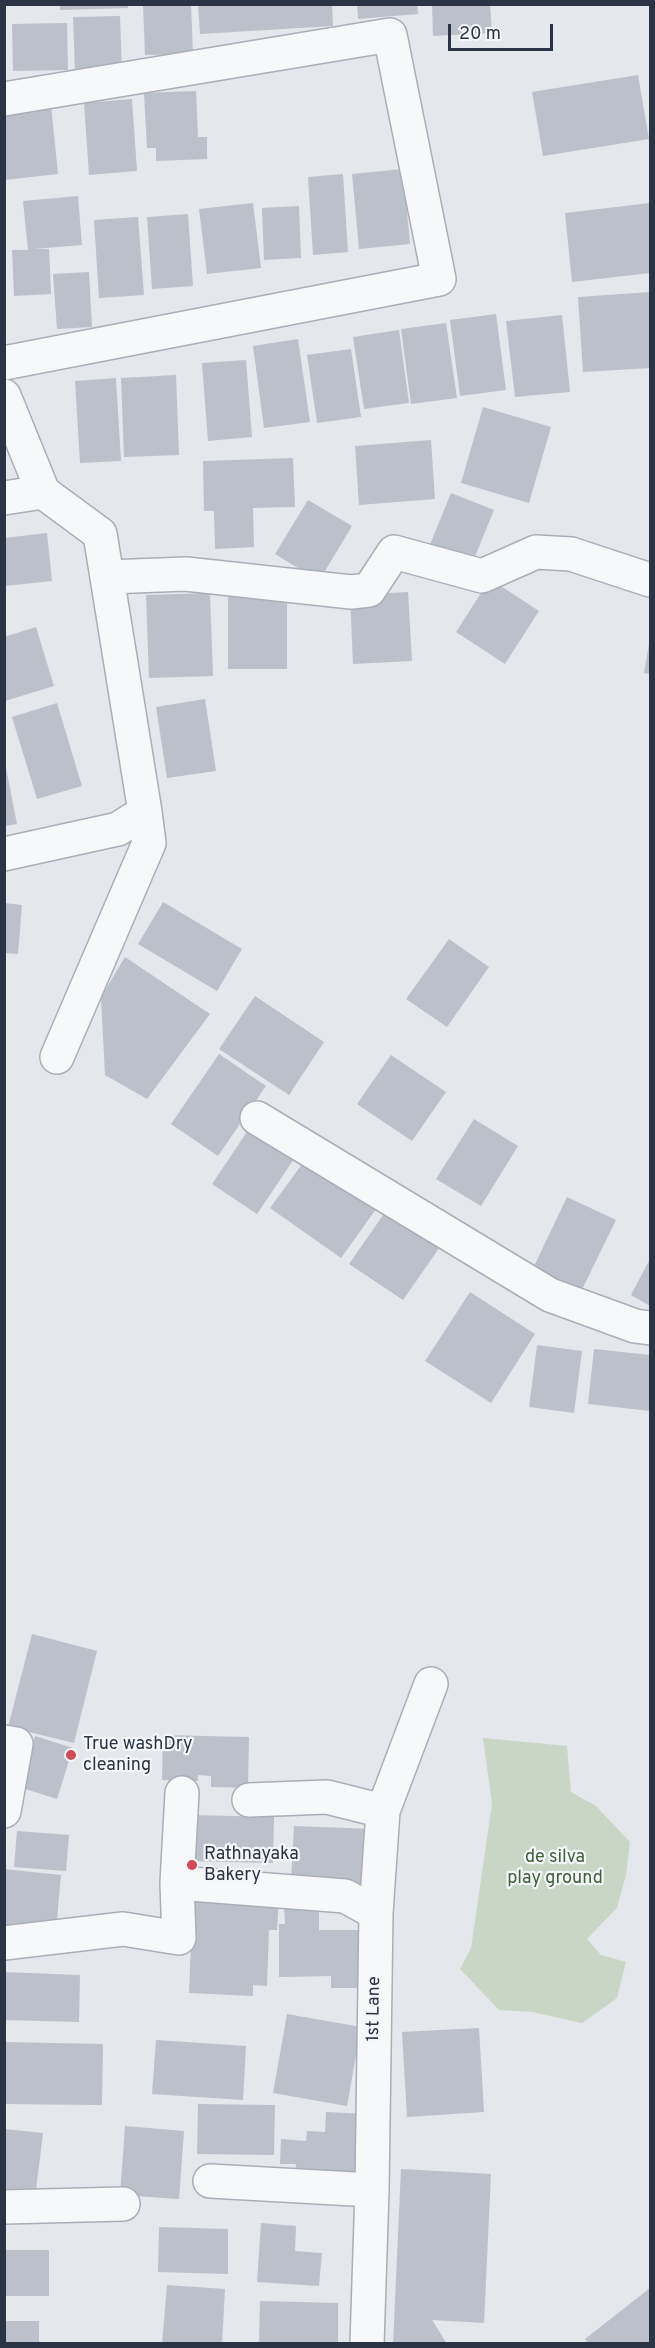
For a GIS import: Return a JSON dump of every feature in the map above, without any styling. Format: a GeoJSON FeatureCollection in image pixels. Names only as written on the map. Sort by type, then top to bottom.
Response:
{"type":"FeatureCollection","features":[{"type":"Feature","properties":{"kind":"street"},"geometry":{"type":"LineString","coordinates":[[4,99],[390,35],[439,279],[4,363]]}},
{"type":"Feature","properties":{"kind":"street"},"geometry":{"type":"LineString","coordinates":[[4,396],[43,492],[100,534],[150,843],[57,1057]]}},
{"type":"Feature","properties":{"kind":"street"},"geometry":{"type":"LineString","coordinates":[[4,498],[43,492]]}},
{"type":"Feature","properties":{"kind":"street"},"geometry":{"type":"LineString","coordinates":[[108,577],[186,574],[351,592],[369,590],[394,552],[482,576],[536,552],[571,555],[651,580]]}},
{"type":"Feature","properties":{"kind":"street"},"geometry":{"type":"LineString","coordinates":[[4,854],[118,829],[145,812]]}},
{"type":"Feature","properties":{"kind":"street"},"geometry":{"type":"LineString","coordinates":[[257,1118],[550,1295],[635,1326],[651,1328]]}},
{"type":"Feature","properties":{"kind":"street","name":"1st Lane"},"geometry":{"type":"LineString","coordinates":[[367,2343],[376,1913],[383,1811],[431,1684]]}},
{"type":"Feature","properties":{"kind":"street"},"geometry":{"type":"LineString","coordinates":[[4,1742],[16,1743],[4,1811]]}},
{"type":"Feature","properties":{"kind":"street"},"geometry":{"type":"LineString","coordinates":[[4,1943],[123,1929],[179,1938],[177,1883],[182,1792]]}},
{"type":"Feature","properties":{"kind":"street"},"geometry":{"type":"LineString","coordinates":[[249,1800],[327,1797],[383,1811]]}},
{"type":"Feature","properties":{"kind":"street"},"geometry":{"type":"LineString","coordinates":[[177,1883],[345,1896],[376,1913]]}},
{"type":"Feature","properties":{"kind":"street"},"geometry":{"type":"LineString","coordinates":[[210,2181],[372,2190]]}},
{"type":"Feature","properties":{"kind":"street"},"geometry":{"type":"LineString","coordinates":[[4,2207],[123,2204]]}},
{"type":"Feature","properties":{"kind":"green space","name":"de silva play ground"},"geometry":{"type":"Polygon","coordinates":[[[483,1738],[567,1746],[571,1792],[596,1806],[630,1842],[626,1875],[617,1908],[587,1939],[601,1955],[626,1962],[617,1998],[582,2023],[532,2012],[499,2010],[460,1969],[471,1948],[492,1804],[483,1738]]]}},
{"type":"Feature","properties":{"kind":"building"},"geometry":{"type":"Polygon","coordinates":[[[60,4],[128,4],[128,8],[60,10],[60,4]]]}},
{"type":"Feature","properties":{"kind":"building"},"geometry":{"type":"Polygon","coordinates":[[[143,4],[191,4],[193,54],[145,55],[143,4]]]}},
{"type":"Feature","properties":{"kind":"building"},"geometry":{"type":"Polygon","coordinates":[[[198,4],[332,4],[333,26],[200,34],[198,4]]]}},
{"type":"Feature","properties":{"kind":"building"},"geometry":{"type":"Polygon","coordinates":[[[357,4],[417,4],[418,14],[358,19],[357,4]]]}},
{"type":"Feature","properties":{"kind":"building"},"geometry":{"type":"Polygon","coordinates":[[[432,4],[490,4],[492,33],[433,36],[432,4]]]}},
{"type":"Feature","properties":{"kind":"building"},"geometry":{"type":"Polygon","coordinates":[[[120,16],[122,72],[75,73],[73,17],[120,16]]]}},
{"type":"Feature","properties":{"kind":"building"},"geometry":{"type":"Polygon","coordinates":[[[67,23],[68,70],[13,71],[12,24],[67,23]]]}},
{"type":"Feature","properties":{"kind":"building"},"geometry":{"type":"Polygon","coordinates":[[[638,75],[649,139],[543,156],[532,92],[638,75]]]}},
{"type":"Feature","properties":{"kind":"building"},"geometry":{"type":"Polygon","coordinates":[[[196,91],[198,137],[207,137],[207,159],[156,161],[156,148],[147,148],[144,93],[196,91]]]}},
{"type":"Feature","properties":{"kind":"building"},"geometry":{"type":"Polygon","coordinates":[[[132,99],[137,171],[89,175],[84,103],[132,99]]]}},
{"type":"Feature","properties":{"kind":"building"},"geometry":{"type":"Polygon","coordinates":[[[51,105],[58,174],[4,180],[4,110],[51,105]]]}},
{"type":"Feature","properties":{"kind":"building"},"geometry":{"type":"Polygon","coordinates":[[[403,169],[410,244],[359,249],[352,174],[403,169]]]}},
{"type":"Feature","properties":{"kind":"building"},"geometry":{"type":"Polygon","coordinates":[[[343,174],[348,252],[313,255],[308,177],[343,174]]]}},
{"type":"Feature","properties":{"kind":"building"},"geometry":{"type":"Polygon","coordinates":[[[78,196],[82,245],[34,249],[49,249],[51,294],[14,296],[12,250],[28,250],[23,201],[78,196]]]}},
{"type":"Feature","properties":{"kind":"building"},"geometry":{"type":"Polygon","coordinates":[[[253,203],[261,268],[207,274],[199,209],[253,203]]]}},
{"type":"Feature","properties":{"kind":"building"},"geometry":{"type":"Polygon","coordinates":[[[650,203],[650,273],[572,282],[565,213],[650,203]]]}},
{"type":"Feature","properties":{"kind":"building"},"geometry":{"type":"Polygon","coordinates":[[[299,206],[301,258],[264,260],[262,208],[299,206]]]}},
{"type":"Feature","properties":{"kind":"building"},"geometry":{"type":"Polygon","coordinates":[[[188,214],[193,286],[152,289],[147,217],[188,214]]]}},
{"type":"Feature","properties":{"kind":"building"},"geometry":{"type":"Polygon","coordinates":[[[138,217],[144,295],[99,298],[94,220],[138,217]]]}},
{"type":"Feature","properties":{"kind":"building"},"geometry":{"type":"Polygon","coordinates":[[[89,272],[92,327],[57,329],[53,274],[89,272]]]}},
{"type":"Feature","properties":{"kind":"building"},"geometry":{"type":"Polygon","coordinates":[[[650,292],[650,368],[583,372],[578,297],[650,292]]]}},
{"type":"Feature","properties":{"kind":"building"},"geometry":{"type":"Polygon","coordinates":[[[496,314],[506,390],[460,396],[450,320],[496,314]]]}},
{"type":"Feature","properties":{"kind":"building"},"geometry":{"type":"Polygon","coordinates":[[[562,315],[570,392],[515,397],[506,321],[562,315]]]}},
{"type":"Feature","properties":{"kind":"building"},"geometry":{"type":"Polygon","coordinates":[[[446,323],[457,398],[411,404],[401,329],[446,323]]]}},
{"type":"Feature","properties":{"kind":"building"},"geometry":{"type":"Polygon","coordinates":[[[399,330],[409,403],[364,409],[353,337],[399,330]]]}},
{"type":"Feature","properties":{"kind":"building"},"geometry":{"type":"Polygon","coordinates":[[[298,339],[310,422],[264,428],[253,346],[298,339]]]}},
{"type":"Feature","properties":{"kind":"building"},"geometry":{"type":"Polygon","coordinates":[[[351,349],[361,417],[317,423],[307,355],[351,349]]]}},
{"type":"Feature","properties":{"kind":"building"},"geometry":{"type":"Polygon","coordinates":[[[246,360],[252,437],[208,441],[202,363],[246,360]]]}},
{"type":"Feature","properties":{"kind":"building"},"geometry":{"type":"Polygon","coordinates":[[[176,375],[179,455],[124,457],[121,378],[176,375]]]}},
{"type":"Feature","properties":{"kind":"building"},"geometry":{"type":"Polygon","coordinates":[[[116,378],[121,461],[80,463],[75,381],[116,378]]]}},
{"type":"Feature","properties":{"kind":"building"},"geometry":{"type":"Polygon","coordinates":[[[483,407],[551,427],[529,503],[461,483],[483,407]]]}},
{"type":"Feature","properties":{"kind":"building"},"geometry":{"type":"Polygon","coordinates":[[[431,440],[435,499],[359,505],[355,446],[431,440]]]}},
{"type":"Feature","properties":{"kind":"building"},"geometry":{"type":"Polygon","coordinates":[[[293,458],[295,507],[253,508],[254,547],[215,549],[214,511],[204,511],[203,461],[293,458]]]}},
{"type":"Feature","properties":{"kind":"building"},"geometry":{"type":"Polygon","coordinates":[[[451,493],[494,510],[472,564],[429,547],[451,493]]]}},
{"type":"Feature","properties":{"kind":"building"},"geometry":{"type":"Polygon","coordinates":[[[308,500],[352,526],[319,581],[275,554],[308,500]]]}},
{"type":"Feature","properties":{"kind":"building"},"geometry":{"type":"Polygon","coordinates":[[[47,533],[52,581],[4,586],[4,538],[47,533]]]}},
{"type":"Feature","properties":{"kind":"building"},"geometry":{"type":"Polygon","coordinates":[[[490,579],[539,611],[505,664],[456,632],[490,579]]]}},
{"type":"Feature","properties":{"kind":"building"},"geometry":{"type":"Polygon","coordinates":[[[408,592],[412,661],[353,664],[350,595],[408,592]]]}},
{"type":"Feature","properties":{"kind":"building"},"geometry":{"type":"Polygon","coordinates":[[[210,593],[213,676],[149,678],[146,595],[210,593]]]}},
{"type":"Feature","properties":{"kind":"building"},"geometry":{"type":"Polygon","coordinates":[[[228,595],[287,595],[287,669],[228,669],[228,595]]]}},
{"type":"Feature","properties":{"kind":"building"},"geometry":{"type":"Polygon","coordinates":[[[36,627],[54,686],[5,701],[4,637],[36,627]]]}},
{"type":"Feature","properties":{"kind":"building"},"geometry":{"type":"Polygon","coordinates":[[[650,645],[650,674],[644,673],[650,645]]]}},
{"type":"Feature","properties":{"kind":"building"},"geometry":{"type":"Polygon","coordinates":[[[205,699],[216,771],[167,778],[156,707],[205,699]]]}},
{"type":"Feature","properties":{"kind":"building"},"geometry":{"type":"Polygon","coordinates":[[[57,703],[82,786],[37,799],[12,717],[57,703]]]}},
{"type":"Feature","properties":{"kind":"building"},"geometry":{"type":"Polygon","coordinates":[[[4,758],[17,824],[4,826],[4,758]]]}},
{"type":"Feature","properties":{"kind":"building"},"geometry":{"type":"Polygon","coordinates":[[[163,902],[242,949],[217,991],[138,944],[163,902]]]}},
{"type":"Feature","properties":{"kind":"building"},"geometry":{"type":"Polygon","coordinates":[[[4,903],[22,905],[18,954],[4,953],[4,903]]]}},
{"type":"Feature","properties":{"kind":"building"},"geometry":{"type":"Polygon","coordinates":[[[449,939],[489,967],[447,1027],[406,999],[449,939]]]}},
{"type":"Feature","properties":{"kind":"building"},"geometry":{"type":"Polygon","coordinates":[[[125,957],[210,1014],[147,1099],[105,1075],[101,997],[125,957]]]}},
{"type":"Feature","properties":{"kind":"building"},"geometry":{"type":"Polygon","coordinates":[[[255,996],[324,1042],[289,1095],[219,1049],[255,996]]]}},
{"type":"Feature","properties":{"kind":"building"},"geometry":{"type":"Polygon","coordinates":[[[219,1054],[266,1086],[218,1156],[171,1124],[219,1054]]]}},
{"type":"Feature","properties":{"kind":"building"},"geometry":{"type":"Polygon","coordinates":[[[391,1055],[446,1092],[412,1141],[357,1104],[391,1055]]]}},
{"type":"Feature","properties":{"kind":"building"},"geometry":{"type":"Polygon","coordinates":[[[474,1119],[518,1146],[481,1206],[436,1179],[474,1119]]]}},
{"type":"Feature","properties":{"kind":"building"},"geometry":{"type":"Polygon","coordinates":[[[253,1123],[298,1153],[257,1214],[212,1184],[253,1123]]]}},
{"type":"Feature","properties":{"kind":"building"},"geometry":{"type":"Polygon","coordinates":[[[308,1156],[379,1205],[341,1258],[270,1208],[308,1156]]]}},
{"type":"Feature","properties":{"kind":"building"},"geometry":{"type":"Polygon","coordinates":[[[567,1197],[616,1220],[575,1304],[527,1281],[567,1197]]]}},
{"type":"Feature","properties":{"kind":"building"},"geometry":{"type":"Polygon","coordinates":[[[388,1208],[442,1244],[403,1300],[349,1264],[388,1208]]]}},
{"type":"Feature","properties":{"kind":"building"},"geometry":{"type":"Polygon","coordinates":[[[650,1259],[650,1306],[631,1295],[650,1259]]]}},
{"type":"Feature","properties":{"kind":"building"},"geometry":{"type":"Polygon","coordinates":[[[470,1292],[535,1334],[491,1403],[425,1361],[470,1292]]]}},
{"type":"Feature","properties":{"kind":"building"},"geometry":{"type":"Polygon","coordinates":[[[537,1345],[582,1351],[574,1413],[529,1407],[537,1345]]]}},
{"type":"Feature","properties":{"kind":"building"},"geometry":{"type":"Polygon","coordinates":[[[594,1349],[650,1355],[650,1411],[588,1404],[594,1349]]]}},
{"type":"Feature","properties":{"kind":"building"},"geometry":{"type":"Polygon","coordinates":[[[32,1634],[97,1651],[74,1743],[8,1727],[32,1634]]]}},
{"type":"Feature","properties":{"kind":"building"},"geometry":{"type":"Polygon","coordinates":[[[163,1735],[249,1737],[248,1788],[211,1787],[211,1776],[198,1775],[198,1781],[162,1780],[163,1735]]]}},
{"type":"Feature","properties":{"kind":"building"},"geometry":{"type":"Polygon","coordinates":[[[35,1736],[73,1748],[57,1799],[19,1787],[35,1736]]]}},
{"type":"Feature","properties":{"kind":"building"},"geometry":{"type":"Polygon","coordinates":[[[190,1815],[274,1817],[273,1863],[189,1861],[190,1815]]]}},
{"type":"Feature","properties":{"kind":"building"},"geometry":{"type":"Polygon","coordinates":[[[294,1826],[371,1829],[369,1885],[291,1882],[294,1826]]]}},
{"type":"Feature","properties":{"kind":"building"},"geometry":{"type":"Polygon","coordinates":[[[17,1831],[69,1835],[66,1871],[14,1867],[17,1831]]]}},
{"type":"Feature","properties":{"kind":"building"},"geometry":{"type":"Polygon","coordinates":[[[4,1869],[61,1875],[56,1930],[4,1925],[4,1869]]]}},
{"type":"Feature","properties":{"kind":"building"},"geometry":{"type":"Polygon","coordinates":[[[193,1895],[279,1899],[277,1930],[269,1930],[267,1986],[253,1985],[253,1996],[189,1993],[193,1895]]]}},
{"type":"Feature","properties":{"kind":"building"},"geometry":{"type":"Polygon","coordinates":[[[284,1904],[319,1904],[319,1930],[373,1930],[373,1988],[331,1988],[331,1976],[279,1977],[279,1924],[285,1924],[284,1904]]]}},
{"type":"Feature","properties":{"kind":"building"},"geometry":{"type":"Polygon","coordinates":[[[4,1972],[80,1975],[79,2022],[4,2020],[4,1972]]]}},
{"type":"Feature","properties":{"kind":"building"},"geometry":{"type":"Polygon","coordinates":[[[287,2014],[361,2027],[347,2106],[273,2093],[287,2014]]]}},
{"type":"Feature","properties":{"kind":"building"},"geometry":{"type":"Polygon","coordinates":[[[479,2028],[484,2112],[407,2117],[402,2032],[479,2028]]]}},
{"type":"Feature","properties":{"kind":"building"},"geometry":{"type":"Polygon","coordinates":[[[156,2040],[246,2046],[243,2100],[152,2094],[156,2040]]]}},
{"type":"Feature","properties":{"kind":"building"},"geometry":{"type":"Polygon","coordinates":[[[4,2042],[103,2044],[102,2105],[4,2104],[4,2042]]]}},
{"type":"Feature","properties":{"kind":"building"},"geometry":{"type":"Polygon","coordinates":[[[198,2104],[275,2105],[274,2155],[197,2154],[198,2104]]]}},
{"type":"Feature","properties":{"kind":"building"},"geometry":{"type":"Polygon","coordinates":[[[326,2112],[367,2114],[363,2182],[295,2178],[296,2164],[280,2164],[281,2139],[306,2141],[307,2131],[325,2132],[326,2112]]]}},
{"type":"Feature","properties":{"kind":"building"},"geometry":{"type":"Polygon","coordinates":[[[125,2126],[184,2131],[179,2199],[120,2195],[125,2126]]]}},
{"type":"Feature","properties":{"kind":"building"},"geometry":{"type":"Polygon","coordinates":[[[4,2129],[43,2133],[35,2198],[4,2195],[4,2129]]]}},
{"type":"Feature","properties":{"kind":"building"},"geometry":{"type":"Polygon","coordinates":[[[401,2169],[491,2174],[484,2323],[432,2320],[447,2344],[393,2344],[401,2169]]]}},
{"type":"Feature","properties":{"kind":"building"},"geometry":{"type":"Polygon","coordinates":[[[261,2223],[296,2226],[295,2251],[322,2253],[319,2286],[257,2282],[261,2223]]]}},
{"type":"Feature","properties":{"kind":"building"},"geometry":{"type":"Polygon","coordinates":[[[159,2227],[228,2229],[228,2274],[158,2272],[159,2227]]]}},
{"type":"Feature","properties":{"kind":"building"},"geometry":{"type":"Polygon","coordinates":[[[4,2250],[49,2250],[49,2296],[4,2296],[4,2250]]]}},
{"type":"Feature","properties":{"kind":"building"},"geometry":{"type":"Polygon","coordinates":[[[167,2285],[225,2289],[222,2344],[162,2344],[167,2285]]]}},
{"type":"Feature","properties":{"kind":"building"},"geometry":{"type":"Polygon","coordinates":[[[650,2288],[650,2344],[588,2344],[585,2339],[650,2288]]]}},
{"type":"Feature","properties":{"kind":"building"},"geometry":{"type":"Polygon","coordinates":[[[260,2301],[338,2303],[338,2344],[259,2344],[260,2301]]]}},
{"type":"Feature","properties":{"kind":"building"},"geometry":{"type":"Polygon","coordinates":[[[4,2321],[39,2321],[39,2344],[4,2344],[4,2321]]]}},
{"type":"Feature","properties":{"kind":"place","name":"True washDry cleaning"},"geometry":{"type":"Point","coordinates":[71,1755]}},
{"type":"Feature","properties":{"kind":"place","name":"Rathnayaka Bakery"},"geometry":{"type":"Point","coordinates":[192,1865]}}]}
